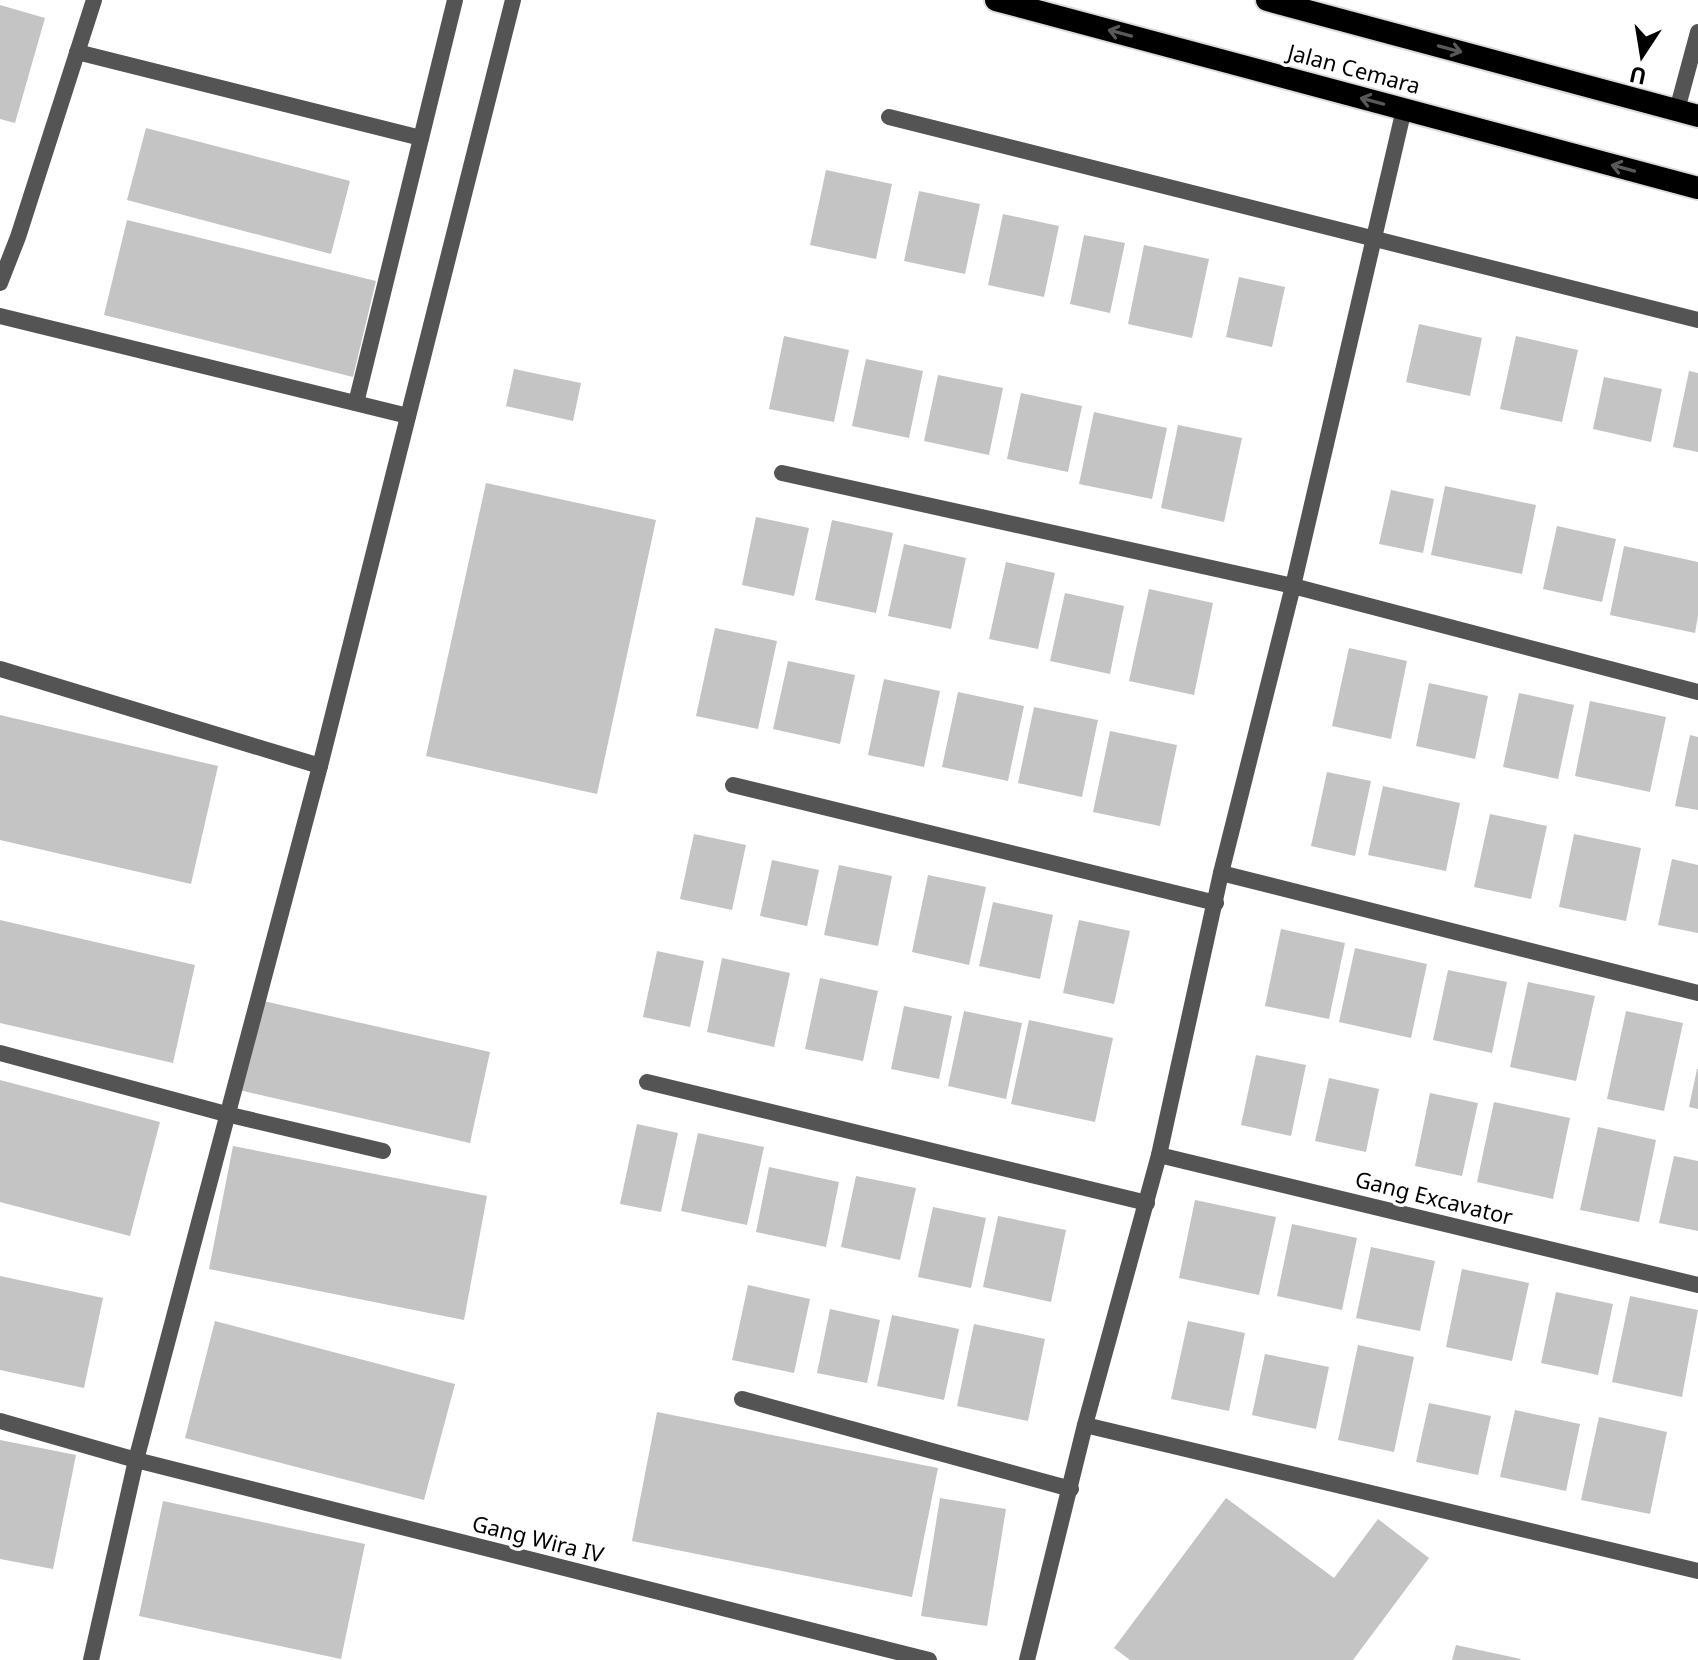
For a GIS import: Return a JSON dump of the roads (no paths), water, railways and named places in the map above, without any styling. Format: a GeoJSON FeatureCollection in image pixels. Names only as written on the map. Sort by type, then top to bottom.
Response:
{"type":"FeatureCollection","features":[{"type":"Feature","properties":{"kind":"highway","name":"Jalan Cemara"},"geometry":{"type":"LineString","coordinates":[[996,0],[1698,188]]}},
{"type":"Feature","properties":{"kind":"highway","name":"Jalan Cemara"},"geometry":{"type":"LineString","coordinates":[[1267,0],[1688,113]]}},
{"type":"Feature","properties":{"kind":"street"},"geometry":{"type":"LineString","coordinates":[[0,283],[18,237],[94,0]]}},
{"type":"Feature","properties":{"kind":"street"},"geometry":{"type":"LineString","coordinates":[[356,403],[455,0]]}},
{"type":"Feature","properties":{"kind":"street"},"geometry":{"type":"LineString","coordinates":[[91,1660],[136,1460],[320,766],[513,0]]}},
{"type":"Feature","properties":{"kind":"street"},"geometry":{"type":"LineString","coordinates":[[1688,113],[1698,32]]}},
{"type":"Feature","properties":{"kind":"street"},"geometry":{"type":"LineString","coordinates":[[77,52],[421,138]]}},
{"type":"Feature","properties":{"kind":"street"},"geometry":{"type":"LineString","coordinates":[[1027,1660],[1085,1425],[1159,1155],[1221,873],[1293,586],[1404,109]]}},
{"type":"Feature","properties":{"kind":"street"},"geometry":{"type":"LineString","coordinates":[[889,117],[1698,320]]}},
{"type":"Feature","properties":{"kind":"street"},"geometry":{"type":"LineString","coordinates":[[0,316],[408,416]]}},
{"type":"Feature","properties":{"kind":"street"},"geometry":{"type":"LineString","coordinates":[[782,473],[1293,586],[1698,692]]}},
{"type":"Feature","properties":{"kind":"street"},"geometry":{"type":"LineString","coordinates":[[0,669],[320,766]]}},
{"type":"Feature","properties":{"kind":"street"},"geometry":{"type":"LineString","coordinates":[[733,785],[1216,903]]}},
{"type":"Feature","properties":{"kind":"street"},"geometry":{"type":"LineString","coordinates":[[1221,873],[1698,993]]}},
{"type":"Feature","properties":{"kind":"street"},"geometry":{"type":"LineString","coordinates":[[0,1053],[226,1114],[383,1151]]}},
{"type":"Feature","properties":{"kind":"street"},"geometry":{"type":"LineString","coordinates":[[647,1082],[1147,1203]]}},
{"type":"Feature","properties":{"kind":"street","name":"Gang Excavator"},"geometry":{"type":"LineString","coordinates":[[1159,1155],[1698,1285]]}},
{"type":"Feature","properties":{"kind":"street"},"geometry":{"type":"LineString","coordinates":[[742,1399],[1071,1489]]}},
{"type":"Feature","properties":{"kind":"street","name":"Gang Wira IV"},"geometry":{"type":"LineString","coordinates":[[0,1421],[136,1460],[929,1660]]}},
{"type":"Feature","properties":{"kind":"street"},"geometry":{"type":"LineString","coordinates":[[1085,1425],[1698,1571]]}}]}
